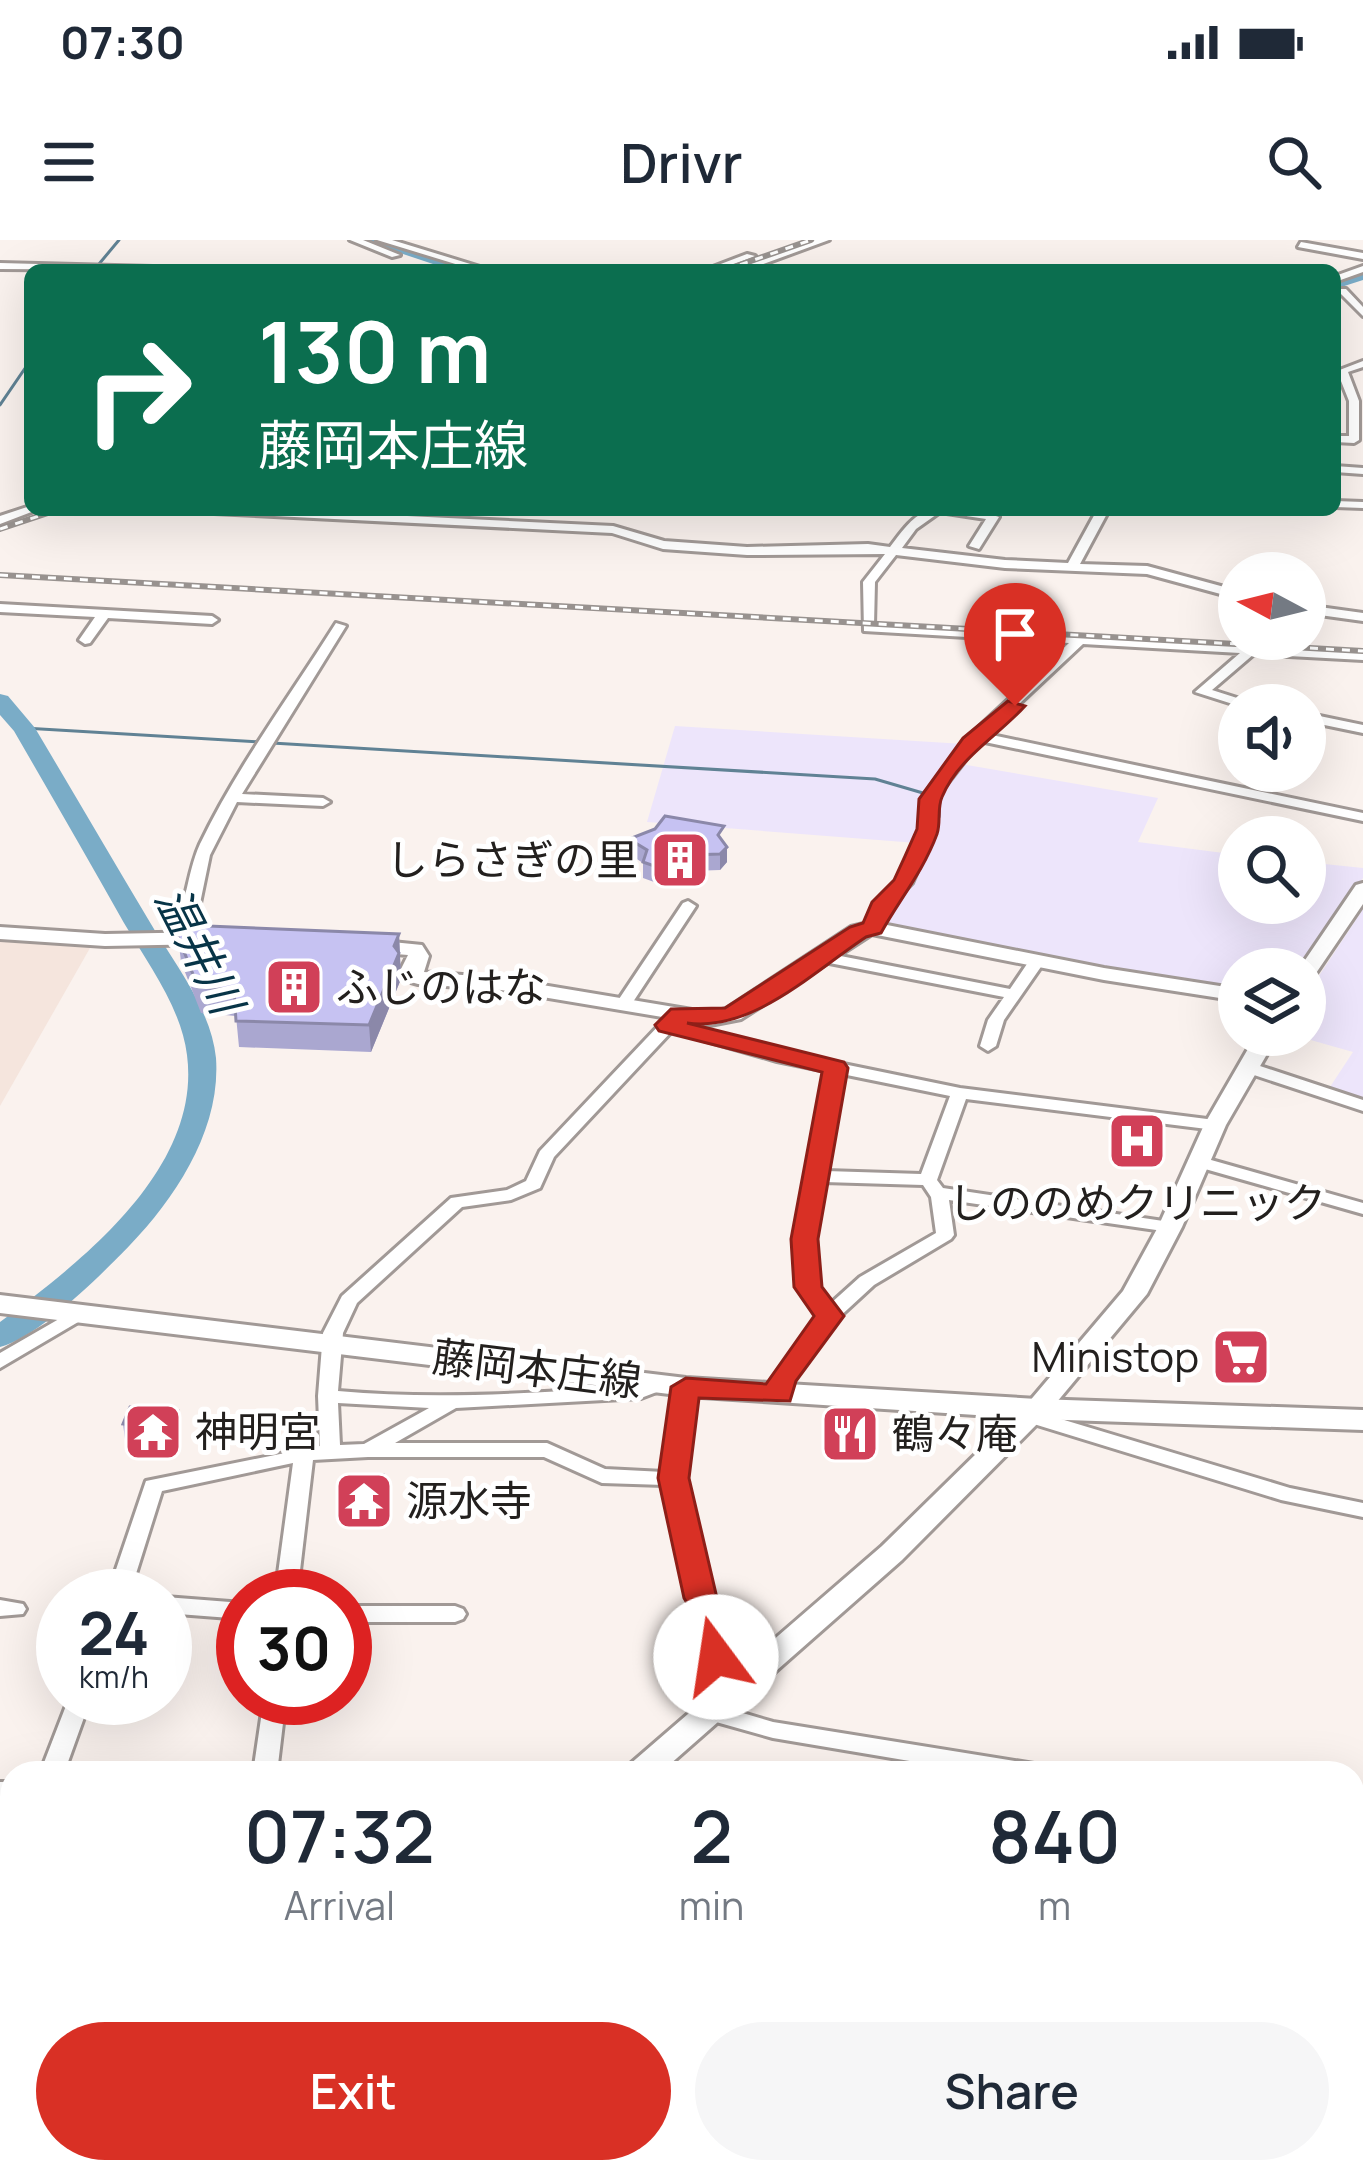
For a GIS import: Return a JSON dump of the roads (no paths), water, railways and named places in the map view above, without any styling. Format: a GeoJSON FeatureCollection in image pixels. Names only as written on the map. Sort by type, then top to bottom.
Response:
{"type":"FeatureCollection","features":[{"type":"Feature","properties":{"kind":"main road"},"geometry":{"type":"LineString","coordinates":[[1323,948],[1363,890]]}},
{"type":"Feature","properties":{"kind":"main road"},"geometry":{"type":"LineString","coordinates":[[350,944],[415,949],[419,956],[411,971],[418,978],[501,985],[623,1005],[674,1020],[733,1014],[858,932],[872,928],[1218,991]]}},
{"type":"Feature","properties":{"kind":"main road"},"geometry":{"type":"LineString","coordinates":[[0,934],[227,938]]}},
{"type":"Feature","properties":{"kind":"main road"},"geometry":{"type":"LineString","coordinates":[[654,1761],[892,1553],[1034,1413],[1133,1294],[1254,1056]]}},
{"type":"Feature","properties":{"kind":"main road","name":"藤岡本庄線"},"geometry":{"type":"LineString","coordinates":[[14,1305],[673,1386],[1034,1413],[1363,1420]]}},
{"type":"Feature","properties":{"kind":"street"},"geometry":{"type":"LineString","coordinates":[[355,240],[427,264]]}},
{"type":"Feature","properties":{"kind":"street"},"geometry":{"type":"LineString","coordinates":[[382,240],[464,264]]}},
{"type":"Feature","properties":{"kind":"street"},"geometry":{"type":"LineString","coordinates":[[727,264],[795,240]]}},
{"type":"Feature","properties":{"kind":"street"},"geometry":{"type":"LineString","coordinates":[[755,264],[824,240]]}},
{"type":"Feature","properties":{"kind":"street"},"geometry":{"type":"LineString","coordinates":[[1300,245],[1363,256]]}},
{"type":"Feature","properties":{"kind":"street"},"geometry":{"type":"LineString","coordinates":[[1341,439],[1354,440],[1354,401],[1342,371],[1363,364]]}},
{"type":"Feature","properties":{"kind":"street"},"geometry":{"type":"LineString","coordinates":[[334,516],[613,530],[662,545],[706,548],[894,551],[1179,575],[1218,588]]}},
{"type":"Feature","properties":{"kind":"street"},"geometry":{"type":"LineString","coordinates":[[930,516],[912,527],[869,582],[868,628],[1218,647]]}},
{"type":"Feature","properties":{"kind":"street"},"geometry":{"type":"LineString","coordinates":[[975,545],[993,517],[985,516]]}},
{"type":"Feature","properties":{"kind":"street"},"geometry":{"type":"LineString","coordinates":[[1072,567],[1100,516]]}},
{"type":"Feature","properties":{"kind":"street"},"geometry":{"type":"LineString","coordinates":[[0,608],[212,620]]}},
{"type":"Feature","properties":{"kind":"street"},"geometry":{"type":"LineString","coordinates":[[1326,612],[1363,617]]}},
{"type":"Feature","properties":{"kind":"street"},"geometry":{"type":"LineString","coordinates":[[85,640],[105,614]]}},
{"type":"Feature","properties":{"kind":"street"},"geometry":{"type":"LineString","coordinates":[[154,939],[197,901],[204,849],[340,626]]}},
{"type":"Feature","properties":{"kind":"street"},"geometry":{"type":"LineString","coordinates":[[872,928],[880,907],[904,883],[928,829],[929,799],[976,736],[1079,641]]}},
{"type":"Feature","properties":{"kind":"street"},"geometry":{"type":"LineString","coordinates":[[1326,654],[1363,656]]}},
{"type":"Feature","properties":{"kind":"street"},"geometry":{"type":"LineString","coordinates":[[1218,696],[1202,692],[1239,660]]}},
{"type":"Feature","properties":{"kind":"street"},"geometry":{"type":"LineString","coordinates":[[1326,721],[1363,729]]}},
{"type":"Feature","properties":{"kind":"street"},"geometry":{"type":"LineString","coordinates":[[976,736],[1363,817]]}},
{"type":"Feature","properties":{"kind":"street"},"geometry":{"type":"LineString","coordinates":[[232,798],[323,802]]}},
{"type":"Feature","properties":{"kind":"street"},"geometry":{"type":"LineString","coordinates":[[623,1005],[688,906]]}},
{"type":"Feature","properties":{"kind":"street"},"geometry":{"type":"LineString","coordinates":[[820,957],[1016,995]]}},
{"type":"Feature","properties":{"kind":"street"},"geometry":{"type":"LineString","coordinates":[[988,1046],[996,1020],[1037,961]]}},
{"type":"Feature","properties":{"kind":"street"},"geometry":{"type":"LineString","coordinates":[[330,1453],[333,1333],[363,1282],[457,1202],[511,1195],[534,1184],[546,1155],[674,1020],[835,1068],[960,1093],[1215,1125]]}},
{"type":"Feature","properties":{"kind":"street"},"geometry":{"type":"LineString","coordinates":[[1248,1066],[1363,1106]]}},
{"type":"Feature","properties":{"kind":"street"},"geometry":{"type":"LineString","coordinates":[[829,1316],[808,1287],[805,1239],[835,1068]]}},
{"type":"Feature","properties":{"kind":"street"},"geometry":{"type":"LineString","coordinates":[[779,1394],[781,1380],[829,1316],[867,1281],[945,1234],[933,1186],[960,1093]]}},
{"type":"Feature","properties":{"kind":"street"},"geometry":{"type":"LineString","coordinates":[[1197,1161],[1362,1208]]}},
{"type":"Feature","properties":{"kind":"street"},"geometry":{"type":"LineString","coordinates":[[816,1176],[933,1186],[1170,1227]]}},
{"type":"Feature","properties":{"kind":"street"},"geometry":{"type":"LineString","coordinates":[[0,1362],[70,1313]]}},
{"type":"Feature","properties":{"kind":"street"},"geometry":{"type":"LineString","coordinates":[[328,1396],[404,1405],[451,1404],[673,1386],[673,1478],[700,1598],[718,1629],[710,1712],[773,1730],[945,1761]]}},
{"type":"Feature","properties":{"kind":"street"},"geometry":{"type":"LineString","coordinates":[[368,1450],[451,1404]]}},
{"type":"Feature","properties":{"kind":"street"},"geometry":{"type":"LineString","coordinates":[[1034,1413],[1267,1489],[1363,1510]]}},
{"type":"Feature","properties":{"kind":"street"},"geometry":{"type":"LineString","coordinates":[[127,1569],[153,1486],[304,1454],[547,1450],[602,1476],[673,1478]]}},
{"type":"Feature","properties":{"kind":"street"},"geometry":{"type":"LineString","coordinates":[[289,1569],[304,1454]]}},
{"type":"Feature","properties":{"kind":"street"},"geometry":{"type":"LineString","coordinates":[[372,1614],[455,1614]]}},
{"type":"Feature","properties":{"kind":"street"},"geometry":{"type":"LineString","coordinates":[[56,1761],[70,1725]]}},
{"type":"Feature","properties":{"kind":"street"},"geometry":{"type":"LineString","coordinates":[[267,1761],[271,1725]]}},
{"type":"Feature","properties":{"kind":"waterway"},"geometry":{"type":"LineString","coordinates":[[99,264],[119,240]]}},
{"type":"Feature","properties":{"kind":"waterway"},"geometry":{"type":"LineString","coordinates":[[369,240],[447,264]]}},
{"type":"Feature","properties":{"kind":"waterway"},"geometry":{"type":"LineString","coordinates":[[1341,282],[1363,275]]}},
{"type":"Feature","properties":{"kind":"waterway"},"geometry":{"type":"LineString","coordinates":[[0,405],[24,370]]}},
{"type":"Feature","properties":{"kind":"waterway","name":"温井川"},"geometry":{"type":"LineString","coordinates":[[0,701],[24,728],[188,1010],[202,1064],[197,1109],[183,1150],[162,1188],[103,1255],[0,1337]]}},
{"type":"Feature","properties":{"kind":"waterway"},"geometry":{"type":"LineString","coordinates":[[24,728],[261,742]]}},
{"type":"Feature","properties":{"kind":"waterway"},"geometry":{"type":"LineString","coordinates":[[272,743],[875,779],[940,798],[939,817]]}},
{"type":"Feature","properties":{"kind":"railway"},"geometry":{"type":"LineString","coordinates":[[742,264],[811,240]]}},
{"type":"Feature","properties":{"kind":"railway"},"geometry":{"type":"LineString","coordinates":[[0,529],[39,516]]}},
{"type":"Feature","properties":{"kind":"railway"},"geometry":{"type":"LineString","coordinates":[[0,575],[1363,651]]}},
{"type":"Feature","properties":{"kind":"place","name":"しらさぎの里"},"geometry":{"type":"Point","coordinates":[680,860]}},
{"type":"Feature","properties":{"kind":"place","name":"ふじのはな"},"geometry":{"type":"Point","coordinates":[294,987]}},
{"type":"Feature","properties":{"kind":"place","name":"しののめクリニック"},"geometry":{"type":"Point","coordinates":[1137,1141]}},
{"type":"Feature","properties":{"kind":"place","name":"Ministop"},"geometry":{"type":"Point","coordinates":[1241,1357]}},
{"type":"Feature","properties":{"kind":"place","name":"神明宮"},"geometry":{"type":"Point","coordinates":[153,1432]}},
{"type":"Feature","properties":{"kind":"place","name":"鶴々庵"},"geometry":{"type":"Point","coordinates":[850,1434]}},
{"type":"Feature","properties":{"kind":"place","name":"源水寺"},"geometry":{"type":"Point","coordinates":[364,1501]}}]}
